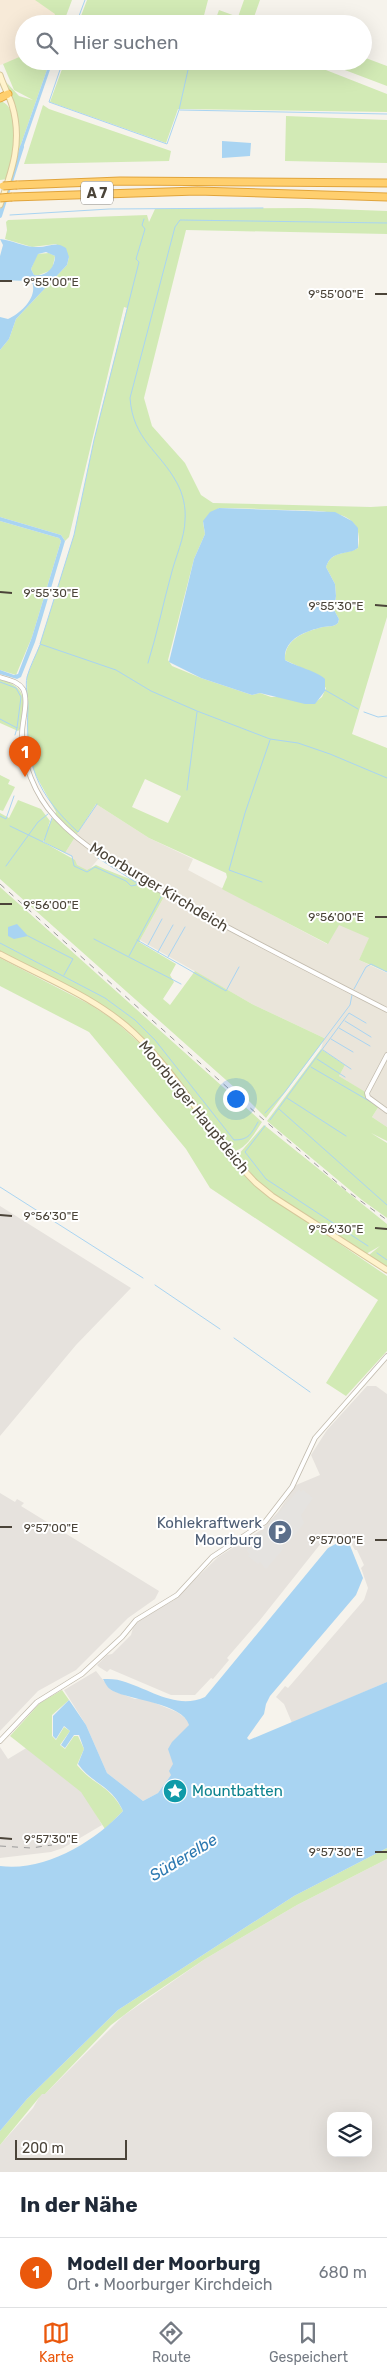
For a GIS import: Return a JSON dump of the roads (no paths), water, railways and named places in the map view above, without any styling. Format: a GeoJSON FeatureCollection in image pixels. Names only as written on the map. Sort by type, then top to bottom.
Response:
{"type":"FeatureCollection","features":[{"type":"Feature","properties":{"kind":"highway"},"geometry":{"type":"LineString","coordinates":[[0,92],[8,94]]}},
{"type":"Feature","properties":{"kind":"highway"},"geometry":{"type":"LineString","coordinates":[[0,98],[8,94]]}},
{"type":"Feature","properties":{"kind":"highway","name":"A 7"},"geometry":{"type":"LineString","coordinates":[[1,186],[120,181],[387,183]]}},
{"type":"Feature","properties":{"kind":"highway","name":"A 7"},"geometry":{"type":"LineString","coordinates":[[0,198],[190,191],[387,197]]}},
{"type":"Feature","properties":{"kind":"main road"},"geometry":{"type":"LineString","coordinates":[[0,75],[15,116],[17,142],[12,172],[0,205]]}},
{"type":"Feature","properties":{"kind":"main road","name":"Moorburger Hauptdeich"},"geometry":{"type":"LineString","coordinates":[[0,954],[96,1004],[125,1024],[150,1049],[256,1183],[386,1269]]}},
{"type":"Feature","properties":{"kind":"street","name":"Moorburger Kirchdeich"},"geometry":{"type":"LineString","coordinates":[[0,677],[13,681],[23,690],[25,698],[22,736],[27,766],[37,791],[53,815],[71,833],[129,873],[164,893],[254,943],[387,1010]]}},
{"type":"Feature","properties":{"kind":"street"},"geometry":{"type":"LineString","coordinates":[[387,1055],[366,1093],[368,1097],[387,1111]]}},
{"type":"Feature","properties":{"kind":"street"},"geometry":{"type":"LineString","coordinates":[[0,1741],[37,1702],[82,1674],[122,1637],[136,1620],[177,1595],[212,1558],[265,1522],[292,1487],[315,1438],[387,1356]]}},
{"type":"Feature","properties":{"kind":"water"},"geometry":{"type":"Polygon","coordinates":[[[47,70],[50,70],[22,151],[19,150],[47,70]]]}},
{"type":"Feature","properties":{"kind":"water"},"geometry":{"type":"Polygon","coordinates":[[[222,141],[251,143],[250,156],[222,158],[222,141]]]}},
{"type":"Feature","properties":{"kind":"water"},"geometry":{"type":"Polygon","coordinates":[[[0,239],[32,247],[58,245],[66,248],[69,257],[67,265],[16,319],[9,339],[0,350],[0,317],[8,319],[18,313],[27,304],[33,293],[32,282],[0,280],[0,256],[3,245],[0,239]],[[46,252],[38,254],[31,269],[34,275],[42,275],[49,271],[52,268],[55,256],[46,252]]]}},
{"type":"Feature","properties":{"kind":"water"},"geometry":{"type":"Polygon","coordinates":[[[219,508],[335,512],[352,521],[358,528],[358,548],[336,555],[329,561],[326,567],[335,584],[334,610],[339,619],[338,623],[297,637],[292,641],[285,653],[285,660],[318,674],[325,679],[325,691],[315,704],[305,704],[260,693],[252,695],[201,678],[169,662],[194,559],[205,534],[203,521],[210,512],[219,508]]]}},
{"type":"Feature","properties":{"kind":"water"},"geometry":{"type":"Polygon","coordinates":[[[0,517],[61,535],[65,541],[35,642],[21,677],[17,679],[0,674],[0,670],[14,675],[18,674],[32,637],[61,541],[59,538],[0,521],[0,517]]]}},
{"type":"Feature","properties":{"kind":"water"},"geometry":{"type":"Polygon","coordinates":[[[17,924],[28,936],[14,939],[8,936],[8,927],[17,924]]]}},
{"type":"Feature","properties":{"kind":"water","name":"Süderelbe"},"geometry":{"type":"Polygon","coordinates":[[[347,1538],[363,1578],[356,1595],[270,1696],[264,1714],[247,1738],[249,1740],[387,1682],[387,1848],[294,1896],[118,2010],[27,2099],[0,2131],[0,1866],[17,1867],[34,1864],[68,1852],[98,1834],[123,1811],[113,1795],[78,1764],[84,1749],[79,1735],[74,1735],[65,1748],[61,1745],[70,1731],[64,1726],[56,1739],[53,1736],[53,1716],[69,1700],[86,1725],[107,1773],[143,1801],[158,1793],[171,1775],[169,1771],[173,1764],[168,1749],[172,1742],[189,1725],[185,1718],[167,1707],[113,1691],[103,1679],[122,1681],[173,1700],[184,1701],[205,1697],[328,1548],[347,1538]]]}},
{"type":"Feature","properties":{"kind":"waterway"},"geometry":{"type":"LineString","coordinates":[[79,15],[85,0]]}},
{"type":"Feature","properties":{"kind":"waterway"},"geometry":{"type":"LineString","coordinates":[[60,70],[49,102],[167,144],[179,110],[188,70]]}},
{"type":"Feature","properties":{"kind":"waterway"},"geometry":{"type":"LineString","coordinates":[[180,110],[387,114]]}},
{"type":"Feature","properties":{"kind":"waterway"},"geometry":{"type":"LineString","coordinates":[[0,216],[22,147]]}},
{"type":"Feature","properties":{"kind":"waterway"},"geometry":{"type":"LineString","coordinates":[[10,215],[109,209],[263,208]]}},
{"type":"Feature","properties":{"kind":"waterway"},"geometry":{"type":"LineString","coordinates":[[144,219],[142,225],[145,229],[136,259],[139,262],[94,440],[74,535],[40,644],[116,670],[151,691],[197,711],[270,739],[298,743],[330,754],[387,778]]}},
{"type":"Feature","properties":{"kind":"waterway"},"geometry":{"type":"LineString","coordinates":[[148,663],[180,548],[185,527],[185,510],[177,483],[141,435],[132,412],[130,398],[175,227],[180,220],[387,223]]}},
{"type":"Feature","properties":{"kind":"waterway"},"geometry":{"type":"LineString","coordinates":[[40,645],[28,673],[26,684],[29,745],[31,761],[36,776],[52,804],[78,832],[97,804]]}},
{"type":"Feature","properties":{"kind":"waterway"},"geometry":{"type":"LineString","coordinates":[[0,682],[16,688],[21,697],[17,728],[0,719]]}},
{"type":"Feature","properties":{"kind":"waterway"},"geometry":{"type":"LineString","coordinates":[[325,690],[358,709]]}},
{"type":"Feature","properties":{"kind":"waterway"},"geometry":{"type":"LineString","coordinates":[[187,790],[197,712]]}},
{"type":"Feature","properties":{"kind":"waterway"},"geometry":{"type":"LineString","coordinates":[[364,712],[378,717],[387,716]]}},
{"type":"Feature","properties":{"kind":"waterway"},"geometry":{"type":"LineString","coordinates":[[15,735],[17,728]]}},
{"type":"Feature","properties":{"kind":"waterway"},"geometry":{"type":"LineString","coordinates":[[262,882],[229,870],[245,813],[270,740]]}},
{"type":"Feature","properties":{"kind":"waterway"},"geometry":{"type":"LineString","coordinates":[[0,816],[6,819],[14,796]]}},
{"type":"Feature","properties":{"kind":"waterway"},"geometry":{"type":"LineString","coordinates":[[6,866],[38,822],[48,814]]}},
{"type":"Feature","properties":{"kind":"waterway"},"geometry":{"type":"LineString","coordinates":[[44,841],[52,818]]}},
{"type":"Feature","properties":{"kind":"waterway"},"geometry":{"type":"LineString","coordinates":[[10,826],[72,856],[74,866],[87,872],[95,867],[126,881],[131,886],[136,885],[137,883],[98,858]]}},
{"type":"Feature","properties":{"kind":"waterway"},"geometry":{"type":"LineString","coordinates":[[129,956],[162,895]]}},
{"type":"Feature","properties":{"kind":"waterway"},"geometry":{"type":"LineString","coordinates":[[148,945],[162,919]]}},
{"type":"Feature","properties":{"kind":"waterway"},"geometry":{"type":"LineString","coordinates":[[158,952],[173,925]]}},
{"type":"Feature","properties":{"kind":"waterway"},"geometry":{"type":"LineString","coordinates":[[168,957],[185,927]]}},
{"type":"Feature","properties":{"kind":"waterway"},"geometry":{"type":"LineString","coordinates":[[28,936],[73,959],[64,975]]}},
{"type":"Feature","properties":{"kind":"waterway"},"geometry":{"type":"LineString","coordinates":[[94,939],[181,984]]}},
{"type":"Feature","properties":{"kind":"waterway"},"geometry":{"type":"LineString","coordinates":[[137,940],[226,991],[239,967]]}},
{"type":"Feature","properties":{"kind":"waterway"},"geometry":{"type":"LineString","coordinates":[[0,943],[105,998],[135,1020],[155,1040],[234,1140],[249,1136],[258,1122]]}},
{"type":"Feature","properties":{"kind":"waterway"},"geometry":{"type":"LineString","coordinates":[[354,989],[366,967],[371,964],[387,972]]}},
{"type":"Feature","properties":{"kind":"waterway"},"geometry":{"type":"LineString","coordinates":[[265,1113],[284,1093],[350,1005],[352,995]]}},
{"type":"Feature","properties":{"kind":"waterway"},"geometry":{"type":"LineString","coordinates":[[270,1120],[349,1013],[366,1023]]}},
{"type":"Feature","properties":{"kind":"waterway"},"geometry":{"type":"LineString","coordinates":[[345,1021],[371,1037]]}},
{"type":"Feature","properties":{"kind":"waterway"},"geometry":{"type":"LineString","coordinates":[[339,1028],[370,1046]]}},
{"type":"Feature","properties":{"kind":"waterway"},"geometry":{"type":"LineString","coordinates":[[331,1039],[353,1052]]}},
{"type":"Feature","properties":{"kind":"waterway"},"geometry":{"type":"LineString","coordinates":[[323,1050],[351,1069]]}},
{"type":"Feature","properties":{"kind":"waterway"},"geometry":{"type":"LineString","coordinates":[[317,1059],[345,1077]]}},
{"type":"Feature","properties":{"kind":"waterway"},"geometry":{"type":"LineString","coordinates":[[311,1067],[376,1105]]}},
{"type":"Feature","properties":{"kind":"waterway"},"geometry":{"type":"LineString","coordinates":[[287,1098],[346,1136]]}},
{"type":"Feature","properties":{"kind":"waterway"},"geometry":{"type":"LineString","coordinates":[[279,1109],[387,1205]]}},
{"type":"Feature","properties":{"kind":"waterway"},"geometry":{"type":"LineString","coordinates":[[265,1126],[245,1152],[266,1179],[368,1246]]}},
{"type":"Feature","properties":{"kind":"waterway"},"geometry":{"type":"LineString","coordinates":[[0,1187],[143,1278]]}},
{"type":"Feature","properties":{"kind":"waterway"},"geometry":{"type":"LineString","coordinates":[[377,1253],[387,1260]]}},
{"type":"Feature","properties":{"kind":"waterway"},"geometry":{"type":"LineString","coordinates":[[155,1285],[220,1329]]}},
{"type":"Feature","properties":{"kind":"waterway"},"geometry":{"type":"LineString","coordinates":[[234,1338],[310,1392]]}},
{"type":"Feature","properties":{"kind":"railway"},"geometry":{"type":"LineString","coordinates":[[0,884],[257,1114],[347,1191],[387,1220]]}},
{"type":"Feature","properties":{"kind":"railway"},"geometry":{"type":"LineString","coordinates":[[0,1846],[31,1848],[52,1845]]}},
{"type":"Feature","properties":{"kind":"place","name":"Modell der Moorburg"},"geometry":{"type":"Point","coordinates":[25,777]}},
{"type":"Feature","properties":{"kind":"place","name":"Kohlekraftwerk Moorburg"},"geometry":{"type":"Point","coordinates":[280,1532]}},
{"type":"Feature","properties":{"kind":"place","name":"Mountbatten"},"geometry":{"type":"Point","coordinates":[175,1791]}}]}
